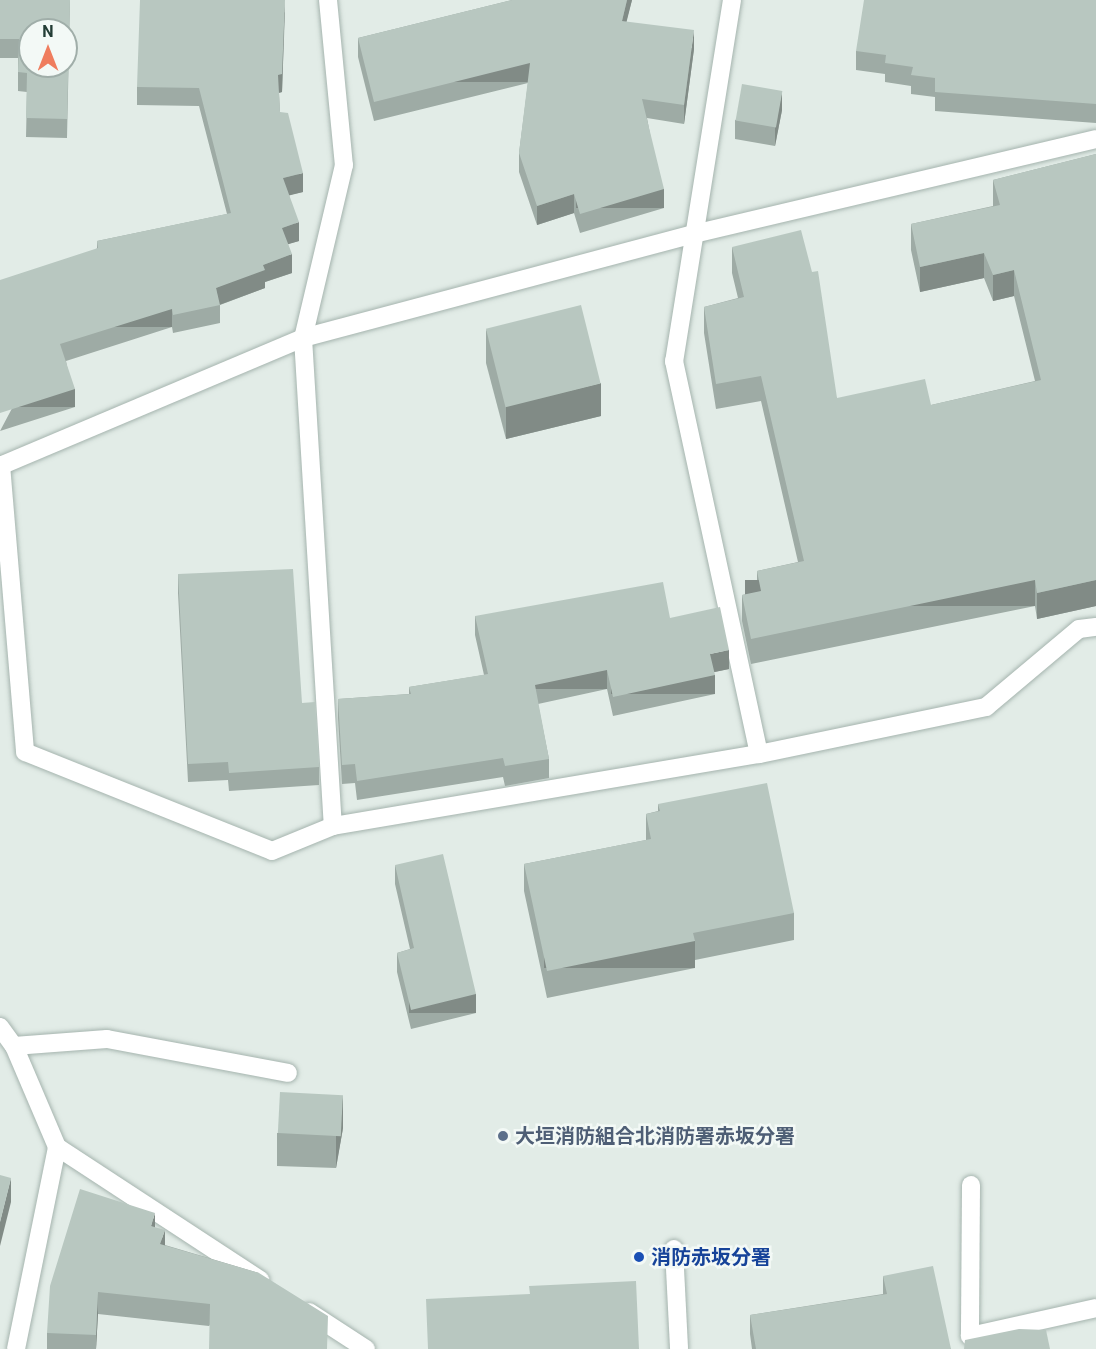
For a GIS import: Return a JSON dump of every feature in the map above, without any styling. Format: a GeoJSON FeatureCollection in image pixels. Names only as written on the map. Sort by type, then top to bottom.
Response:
{"type":"FeatureCollection","features":[{"type":"Feature","properties":{"kind":"street"},"geometry":{"type":"LineString","coordinates":[[328,0],[344,165],[303,338],[333,826]]}},
{"type":"Feature","properties":{"kind":"street"},"geometry":{"type":"LineString","coordinates":[[732,0],[674,361],[759,754]]}},
{"type":"Feature","properties":{"kind":"street"},"geometry":{"type":"LineString","coordinates":[[1096,139],[694,234],[303,338],[0,466],[25,752],[272,851],[333,826],[759,754],[986,707],[1079,629],[1096,627]]}},
{"type":"Feature","properties":{"kind":"street"},"geometry":{"type":"LineString","coordinates":[[0,1027],[14,1046],[57,1147],[278,1292]]}},
{"type":"Feature","properties":{"kind":"street"},"geometry":{"type":"LineString","coordinates":[[14,1046],[107,1039],[288,1073]]}},
{"type":"Feature","properties":{"kind":"street"},"geometry":{"type":"LineString","coordinates":[[16,1349],[57,1147]]}},
{"type":"Feature","properties":{"kind":"street"},"geometry":{"type":"LineString","coordinates":[[971,1185],[970,1336],[1096,1308]]}},
{"type":"Feature","properties":{"kind":"street"},"geometry":{"type":"LineString","coordinates":[[674,1249],[679,1349]]}},
{"type":"Feature","properties":{"kind":"street"},"geometry":{"type":"LineString","coordinates":[[298,1305],[366,1349]]}},
{"type":"Feature","properties":{"kind":"building"},"geometry":{"type":"Polygon","coordinates":[[[0,0],[70,0],[70,18],[18,18],[18,39],[0,39],[0,0]]]}},
{"type":"Feature","properties":{"kind":"building"},"geometry":{"type":"Polygon","coordinates":[[[140,0],[285,0],[282,74],[278,75],[280,112],[288,113],[303,173],[283,178],[299,222],[282,228],[292,254],[263,265],[265,270],[216,288],[220,305],[173,315],[172,309],[60,344],[75,389],[0,413],[0,280],[98,248],[97,241],[231,213],[199,88],[137,87],[140,0]]]}},
{"type":"Feature","properties":{"kind":"building"},"geometry":{"type":"Polygon","coordinates":[[[512,0],[627,0],[622,21],[694,30],[684,105],[642,99],[664,189],[580,214],[574,194],[537,206],[519,153],[530,63],[374,102],[358,38],[512,0]]]}},
{"type":"Feature","properties":{"kind":"building"},"geometry":{"type":"Polygon","coordinates":[[[864,0],[1096,0],[1096,104],[935,92],[935,78],[911,75],[913,67],[885,63],[886,55],[856,51],[864,0]]]}},
{"type":"Feature","properties":{"kind":"building"},"geometry":{"type":"Polygon","coordinates":[[[27,78],[68,78],[67,119],[26,118],[27,78]]]}},
{"type":"Feature","properties":{"kind":"building"},"geometry":{"type":"Polygon","coordinates":[[[742,84],[782,91],[776,128],[736,120],[742,84]]]}},
{"type":"Feature","properties":{"kind":"building"},"geometry":{"type":"Polygon","coordinates":[[[1096,154],[1096,580],[1037,593],[1035,580],[751,639],[742,595],[761,591],[757,571],[804,561],[761,376],[716,384],[704,307],[744,297],[732,247],[801,230],[812,272],[818,271],[837,398],[925,379],[931,405],[1041,380],[1014,270],[993,275],[984,253],[920,267],[911,224],[1000,205],[993,180],[1096,154]]]}},
{"type":"Feature","properties":{"kind":"building"},"geometry":{"type":"Polygon","coordinates":[[[581,305],[601,384],[506,407],[486,329],[581,305]]]}},
{"type":"Feature","properties":{"kind":"building"},"geometry":{"type":"Polygon","coordinates":[[[293,569],[302,703],[315,702],[319,767],[229,773],[228,762],[188,764],[178,574],[293,569]]]}},
{"type":"Feature","properties":{"kind":"building"},"geometry":{"type":"Polygon","coordinates":[[[663,582],[670,618],[720,607],[729,650],[710,654],[715,675],[613,697],[607,670],[535,685],[549,759],[505,766],[503,758],[357,781],[355,764],[342,765],[338,699],[411,694],[409,687],[488,674],[475,616],[663,582]]]}},
{"type":"Feature","properties":{"kind":"building"},"geometry":{"type":"Polygon","coordinates":[[[767,783],[794,913],[693,933],[695,941],[547,971],[524,864],[651,839],[646,814],[660,811],[658,804],[767,783]]]}},
{"type":"Feature","properties":{"kind":"building"},"geometry":{"type":"Polygon","coordinates":[[[443,854],[476,994],[411,1010],[397,953],[414,948],[395,865],[443,854]]]}},
{"type":"Feature","properties":{"kind":"building"},"geometry":{"type":"Polygon","coordinates":[[[280,1092],[343,1095],[341,1136],[278,1133],[280,1092]]]}},
{"type":"Feature","properties":{"kind":"building"},"geometry":{"type":"Polygon","coordinates":[[[0,1175],[11,1178],[0,1222],[0,1175]]]}},
{"type":"Feature","properties":{"kind":"building"},"geometry":{"type":"Polygon","coordinates":[[[80,1189],[155,1213],[151,1226],[165,1230],[160,1244],[259,1273],[328,1316],[327,1349],[209,1349],[210,1304],[98,1292],[96,1335],[47,1333],[50,1286],[80,1189]]]}},
{"type":"Feature","properties":{"kind":"building"},"geometry":{"type":"Polygon","coordinates":[[[933,1266],[951,1349],[756,1349],[750,1315],[887,1294],[883,1276],[933,1266]]]}},
{"type":"Feature","properties":{"kind":"building"},"geometry":{"type":"Polygon","coordinates":[[[636,1281],[639,1349],[428,1349],[426,1299],[530,1294],[529,1286],[636,1281]]]}},
{"type":"Feature","properties":{"kind":"building"},"geometry":{"type":"Polygon","coordinates":[[[1019,1329],[1046,1330],[1050,1349],[964,1349],[965,1340],[1019,1329]]]}},
{"type":"Feature","properties":{"kind":"place","name":"大垣消防組合北消防署赤坂分署"},"geometry":{"type":"Point","coordinates":[503,1136]}},
{"type":"Feature","properties":{"kind":"place","name":"消防赤坂分署"},"geometry":{"type":"Point","coordinates":[639,1257]}}]}
